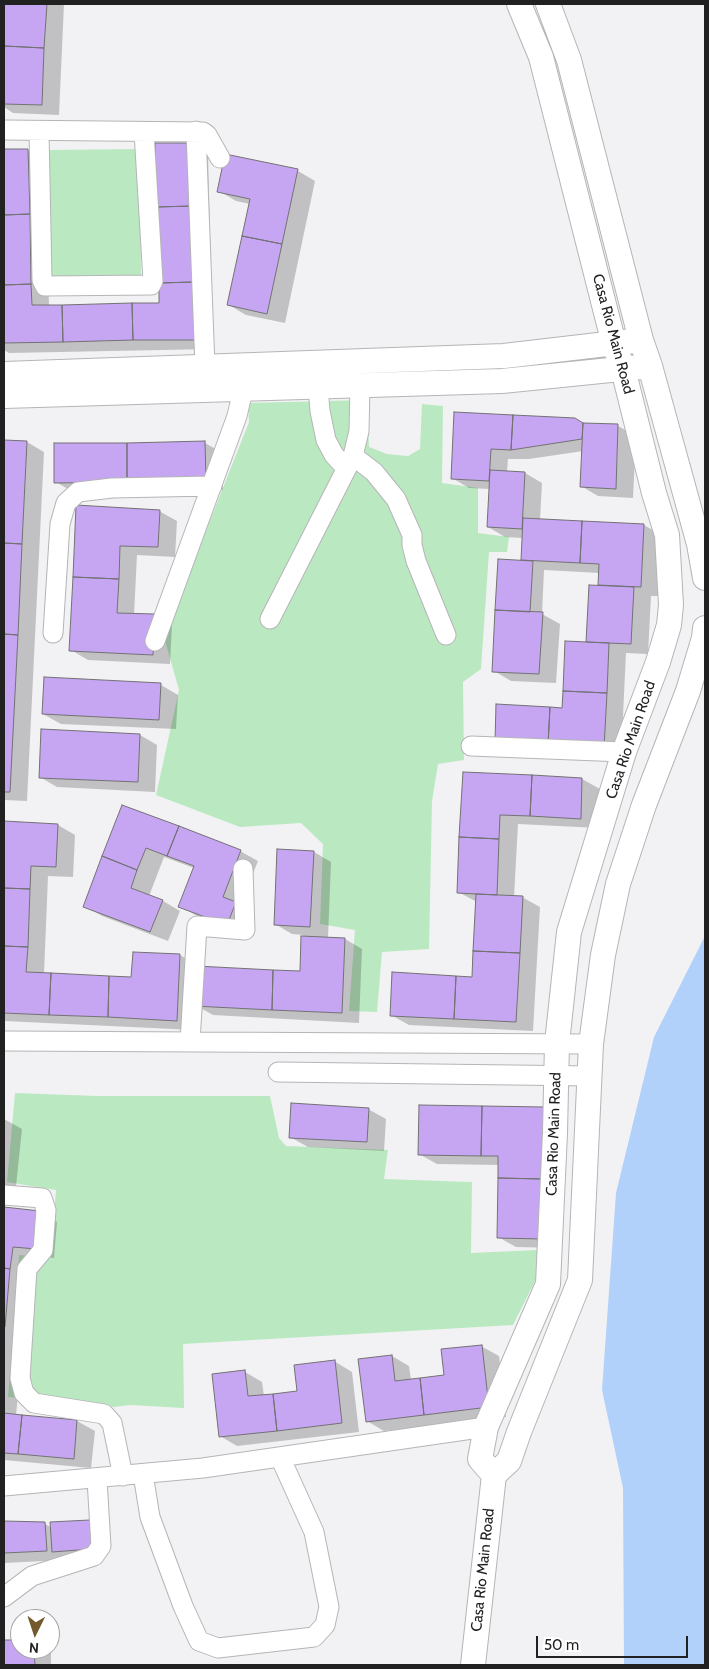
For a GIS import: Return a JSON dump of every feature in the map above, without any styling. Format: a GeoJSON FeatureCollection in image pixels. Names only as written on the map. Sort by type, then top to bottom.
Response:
{"type":"FeatureCollection","features":[{"type":"Feature","properties":{"kind":"street","name":"Casa Rio Main Road"},"geometry":{"type":"LineString","coordinates":[[473,1665],[494,1475],[480,1459],[486,1427],[548,1284],[556,1043],[569,932],[624,752],[658,662],[669,625],[671,605],[667,535],[654,493],[623,369],[614,344],[541,57],[518,4]]}},
{"type":"Feature","properties":{"kind":"street","name":"Casa Rio Main Road"},"geometry":{"type":"LineString","coordinates":[[548,4],[569,60],[641,340],[650,366],[699,544],[705,578]]}},
{"type":"Feature","properties":{"kind":"street"},"geometry":{"type":"LineString","coordinates":[[4,130],[203,132],[207,135],[220,158]]}},
{"type":"Feature","properties":{"kind":"street"},"geometry":{"type":"LineString","coordinates":[[39,131],[42,280],[45,286],[151,285],[153,281],[144,132]]}},
{"type":"Feature","properties":{"kind":"street"},"geometry":{"type":"LineString","coordinates":[[196,132],[205,367]]}},
{"type":"Feature","properties":{"kind":"street"},"geometry":{"type":"LineString","coordinates":[[4,374],[474,358],[641,340]]}},
{"type":"Feature","properties":{"kind":"street"},"geometry":{"type":"LineString","coordinates":[[474,358],[475,382]]}},
{"type":"Feature","properties":{"kind":"street"},"geometry":{"type":"LineString","coordinates":[[274,365],[274,389]]}},
{"type":"Feature","properties":{"kind":"street"},"geometry":{"type":"LineString","coordinates":[[155,641],[237,416],[243,390],[242,366]]}},
{"type":"Feature","properties":{"kind":"street"},"geometry":{"type":"LineString","coordinates":[[4,396],[502,382],[650,366]]}},
{"type":"Feature","properties":{"kind":"street"},"geometry":{"type":"LineString","coordinates":[[270,619],[350,462],[359,431],[360,386]]}},
{"type":"Feature","properties":{"kind":"street"},"geometry":{"type":"LineString","coordinates":[[318,388],[320,411],[326,440],[334,455],[374,472],[396,499],[412,535],[412,546],[416,561],[446,635]]}},
{"type":"Feature","properties":{"kind":"street"},"geometry":{"type":"LineString","coordinates":[[53,633],[60,524],[66,503],[78,492],[112,488],[212,486]]}},
{"type":"Feature","properties":{"kind":"street"},"geometry":{"type":"LineString","coordinates":[[494,1475],[509,1461],[580,1280],[591,1044],[603,955],[618,884],[644,805],[688,691],[704,638],[705,628]]}},
{"type":"Feature","properties":{"kind":"street"},"geometry":{"type":"LineString","coordinates":[[471,746],[624,752]]}},
{"type":"Feature","properties":{"kind":"street"},"geometry":{"type":"LineString","coordinates":[[190,1042],[197,926],[245,930],[243,869]]}},
{"type":"Feature","properties":{"kind":"street"},"geometry":{"type":"LineString","coordinates":[[4,1041],[591,1044]]}},
{"type":"Feature","properties":{"kind":"street"},"geometry":{"type":"LineString","coordinates":[[278,1072],[591,1076]]}},
{"type":"Feature","properties":{"kind":"street"},"geometry":{"type":"LineString","coordinates":[[4,1195],[42,1198],[46,1210],[43,1250],[27,1268],[20,1378],[24,1393],[34,1403],[104,1414],[112,1423],[123,1476]]}},
{"type":"Feature","properties":{"kind":"street"},"geometry":{"type":"LineString","coordinates":[[4,1486],[203,1468],[486,1427]]}},
{"type":"Feature","properties":{"kind":"street"},"geometry":{"type":"LineString","coordinates":[[143,1474],[150,1517],[182,1606],[199,1641],[218,1648],[314,1637],[325,1624],[329,1606],[314,1532],[280,1457]]}},
{"type":"Feature","properties":{"kind":"street"},"geometry":{"type":"LineString","coordinates":[[4,1597],[32,1576],[94,1556],[101,1546],[98,1479]]}},
{"type":"Feature","properties":{"kind":"green space"},"geometry":{"type":"Polygon","coordinates":[[[140,149],[141,285],[50,286],[48,150],[140,149]]]}},
{"type":"Feature","properties":{"kind":"green space"},"geometry":{"type":"Polygon","coordinates":[[[367,400],[369,447],[387,454],[408,456],[420,449],[422,404],[443,406],[442,483],[478,488],[478,533],[509,537],[507,552],[489,552],[481,669],[463,682],[464,760],[438,764],[432,801],[429,949],[382,952],[377,1012],[349,1011],[355,930],[320,924],[323,844],[301,823],[240,827],[156,795],[179,690],[164,637],[249,422],[248,403],[367,400]]]}},
{"type":"Feature","properties":{"kind":"green space"},"geometry":{"type":"Polygon","coordinates":[[[15,1093],[97,1096],[270,1096],[279,1138],[286,1146],[388,1150],[384,1179],[472,1182],[471,1253],[537,1250],[538,1275],[513,1325],[183,1344],[184,1408],[130,1405],[114,1407],[91,1402],[8,1397],[19,1255],[51,1258],[56,1190],[7,1182],[15,1093]]]}},
{"type":"Feature","properties":{"kind":"water"},"geometry":{"type":"Polygon","coordinates":[[[705,936],[705,1665],[624,1665],[623,1488],[602,1390],[616,1193],[654,1037],[705,936]]]}},
{"type":"Feature","properties":{"kind":"building"},"geometry":{"type":"Polygon","coordinates":[[[4,4],[47,4],[44,48],[4,46],[4,4]]]}},
{"type":"Feature","properties":{"kind":"building"},"geometry":{"type":"Polygon","coordinates":[[[4,46],[44,48],[42,105],[4,104],[4,46]]]}},
{"type":"Feature","properties":{"kind":"building"},"geometry":{"type":"Polygon","coordinates":[[[155,143],[191,143],[193,206],[156,207],[155,143]]]}},
{"type":"Feature","properties":{"kind":"building"},"geometry":{"type":"Polygon","coordinates":[[[4,149],[28,149],[30,214],[4,215],[4,149]]]}},
{"type":"Feature","properties":{"kind":"building"},"geometry":{"type":"Polygon","coordinates":[[[225,154],[298,169],[282,244],[242,236],[250,199],[217,192],[225,154]]]}},
{"type":"Feature","properties":{"kind":"building"},"geometry":{"type":"Polygon","coordinates":[[[193,206],[194,282],[159,283],[156,207],[193,206]]]}},
{"type":"Feature","properties":{"kind":"building"},"geometry":{"type":"Polygon","coordinates":[[[30,214],[31,284],[4,285],[4,215],[30,214]]]}},
{"type":"Feature","properties":{"kind":"building"},"geometry":{"type":"Polygon","coordinates":[[[242,236],[282,244],[267,314],[227,305],[242,236]]]}},
{"type":"Feature","properties":{"kind":"building"},"geometry":{"type":"Polygon","coordinates":[[[194,282],[196,340],[133,340],[132,303],[159,303],[159,283],[194,282]]]}},
{"type":"Feature","properties":{"kind":"building"},"geometry":{"type":"Polygon","coordinates":[[[31,284],[32,305],[62,305],[63,342],[4,343],[4,285],[31,284]]]}},
{"type":"Feature","properties":{"kind":"building"},"geometry":{"type":"Polygon","coordinates":[[[132,303],[133,340],[63,342],[62,305],[132,303]]]}},
{"type":"Feature","properties":{"kind":"building"},"geometry":{"type":"Polygon","coordinates":[[[454,412],[513,415],[511,450],[491,449],[489,481],[451,479],[454,412]]]}},
{"type":"Feature","properties":{"kind":"building"},"geometry":{"type":"Polygon","coordinates":[[[513,415],[575,418],[583,423],[582,439],[511,450],[513,415]]]}},
{"type":"Feature","properties":{"kind":"building"},"geometry":{"type":"Polygon","coordinates":[[[583,423],[618,424],[616,489],[580,487],[583,423]]]}},
{"type":"Feature","properties":{"kind":"building"},"geometry":{"type":"Polygon","coordinates":[[[4,440],[27,441],[22,544],[4,543],[4,440]]]}},
{"type":"Feature","properties":{"kind":"building"},"geometry":{"type":"Polygon","coordinates":[[[205,441],[206,481],[127,482],[127,443],[205,441]]]}},
{"type":"Feature","properties":{"kind":"building"},"geometry":{"type":"Polygon","coordinates":[[[54,443],[127,443],[127,482],[54,483],[54,443]]]}},
{"type":"Feature","properties":{"kind":"building"},"geometry":{"type":"Polygon","coordinates":[[[490,470],[525,472],[522,529],[487,527],[490,470]]]}},
{"type":"Feature","properties":{"kind":"building"},"geometry":{"type":"Polygon","coordinates":[[[76,505],[160,510],[158,547],[120,546],[119,579],[73,577],[76,505]]]}},
{"type":"Feature","properties":{"kind":"building"},"geometry":{"type":"Polygon","coordinates":[[[523,518],[582,521],[580,563],[521,560],[523,518]]]}},
{"type":"Feature","properties":{"kind":"building"},"geometry":{"type":"Polygon","coordinates":[[[582,521],[644,524],[641,587],[598,585],[599,564],[580,563],[582,521]]]}},
{"type":"Feature","properties":{"kind":"building"},"geometry":{"type":"Polygon","coordinates":[[[4,543],[22,544],[18,635],[4,634],[4,543]]]}},
{"type":"Feature","properties":{"kind":"building"},"geometry":{"type":"Polygon","coordinates":[[[498,559],[533,561],[530,612],[495,610],[498,559]]]}},
{"type":"Feature","properties":{"kind":"building"},"geometry":{"type":"Polygon","coordinates":[[[73,577],[119,579],[117,613],[155,614],[153,655],[69,651],[73,577]]]}},
{"type":"Feature","properties":{"kind":"building"},"geometry":{"type":"Polygon","coordinates":[[[589,585],[634,587],[631,644],[586,642],[589,585]]]}},
{"type":"Feature","properties":{"kind":"building"},"geometry":{"type":"Polygon","coordinates":[[[495,610],[543,612],[539,674],[492,672],[495,610]]]}},
{"type":"Feature","properties":{"kind":"building"},"geometry":{"type":"Polygon","coordinates":[[[4,634],[18,635],[10,792],[4,792],[4,634]]]}},
{"type":"Feature","properties":{"kind":"building"},"geometry":{"type":"Polygon","coordinates":[[[565,641],[609,643],[607,693],[563,691],[565,641]]]}},
{"type":"Feature","properties":{"kind":"building"},"geometry":{"type":"Polygon","coordinates":[[[44,677],[161,683],[159,720],[42,714],[44,677]]]}},
{"type":"Feature","properties":{"kind":"building"},"geometry":{"type":"Polygon","coordinates":[[[563,691],[607,693],[604,748],[548,745],[550,707],[562,708],[563,691]]]}},
{"type":"Feature","properties":{"kind":"building"},"geometry":{"type":"Polygon","coordinates":[[[496,704],[550,707],[548,745],[495,742],[496,704]]]}},
{"type":"Feature","properties":{"kind":"building"},"geometry":{"type":"Polygon","coordinates":[[[41,729],[140,734],[138,782],[39,778],[41,729]]]}},
{"type":"Feature","properties":{"kind":"building"},"geometry":{"type":"Polygon","coordinates":[[[463,772],[532,775],[530,816],[500,815],[499,839],[459,837],[463,772]]]}},
{"type":"Feature","properties":{"kind":"building"},"geometry":{"type":"Polygon","coordinates":[[[532,775],[582,778],[581,819],[530,816],[532,775]]]}},
{"type":"Feature","properties":{"kind":"building"},"geometry":{"type":"Polygon","coordinates":[[[122,805],[179,826],[167,856],[146,848],[137,870],[102,856],[122,805]]]}},
{"type":"Feature","properties":{"kind":"building"},"geometry":{"type":"Polygon","coordinates":[[[4,821],[58,824],[56,867],[31,866],[30,889],[4,888],[4,821]]]}},
{"type":"Feature","properties":{"kind":"building"},"geometry":{"type":"Polygon","coordinates":[[[179,826],[241,850],[223,897],[236,902],[227,925],[178,907],[194,866],[167,856],[179,826]]]}},
{"type":"Feature","properties":{"kind":"building"},"geometry":{"type":"Polygon","coordinates":[[[459,837],[499,839],[497,895],[457,893],[459,837]]]}},
{"type":"Feature","properties":{"kind":"building"},"geometry":{"type":"Polygon","coordinates":[[[277,849],[314,851],[310,927],[274,925],[277,849]]]}},
{"type":"Feature","properties":{"kind":"building"},"geometry":{"type":"Polygon","coordinates":[[[102,856],[137,870],[131,888],[163,900],[150,932],[83,907],[102,856]]]}},
{"type":"Feature","properties":{"kind":"building"},"geometry":{"type":"Polygon","coordinates":[[[4,888],[30,889],[28,947],[4,946],[4,888]]]}},
{"type":"Feature","properties":{"kind":"building"},"geometry":{"type":"Polygon","coordinates":[[[476,894],[523,896],[520,953],[473,951],[476,894]]]}},
{"type":"Feature","properties":{"kind":"building"},"geometry":{"type":"Polygon","coordinates":[[[301,936],[345,938],[342,1013],[272,1010],[273,970],[300,971],[301,936]]]}},
{"type":"Feature","properties":{"kind":"building"},"geometry":{"type":"Polygon","coordinates":[[[4,946],[28,947],[26,972],[51,973],[49,1015],[4,1013],[4,946]]]}},
{"type":"Feature","properties":{"kind":"building"},"geometry":{"type":"Polygon","coordinates":[[[473,951],[520,953],[516,1022],[454,1019],[456,976],[472,977],[473,951]]]}},
{"type":"Feature","properties":{"kind":"building"},"geometry":{"type":"Polygon","coordinates":[[[133,952],[180,954],[177,1021],[108,1017],[109,976],[131,977],[133,952]]]}},
{"type":"Feature","properties":{"kind":"building"},"geometry":{"type":"Polygon","coordinates":[[[196,966],[273,970],[272,1010],[194,1006],[196,966]]]}},
{"type":"Feature","properties":{"kind":"building"},"geometry":{"type":"Polygon","coordinates":[[[392,972],[456,976],[454,1019],[390,1016],[392,972]]]}},
{"type":"Feature","properties":{"kind":"building"},"geometry":{"type":"Polygon","coordinates":[[[51,973],[109,976],[108,1017],[49,1015],[51,973]]]}},
{"type":"Feature","properties":{"kind":"building"},"geometry":{"type":"Polygon","coordinates":[[[291,1103],[369,1108],[367,1142],[289,1138],[291,1103]]]}},
{"type":"Feature","properties":{"kind":"building"},"geometry":{"type":"Polygon","coordinates":[[[419,1105],[482,1106],[481,1156],[418,1155],[419,1105]]]}},
{"type":"Feature","properties":{"kind":"building"},"geometry":{"type":"Polygon","coordinates":[[[482,1106],[544,1107],[543,1179],[498,1178],[498,1156],[481,1156],[482,1106]]]}},
{"type":"Feature","properties":{"kind":"building"},"geometry":{"type":"Polygon","coordinates":[[[498,1178],[543,1179],[542,1239],[497,1238],[498,1178]]]}},
{"type":"Feature","properties":{"kind":"building"},"geometry":{"type":"Polygon","coordinates":[[[4,1207],[40,1211],[36,1249],[13,1247],[10,1269],[4,1268],[4,1207]]]}},
{"type":"Feature","properties":{"kind":"building"},"geometry":{"type":"Polygon","coordinates":[[[4,1268],[10,1269],[5,1327],[4,1326],[4,1268]]]}},
{"type":"Feature","properties":{"kind":"building"},"geometry":{"type":"Polygon","coordinates":[[[482,1345],[489,1407],[424,1415],[420,1378],[444,1375],[441,1349],[482,1345]]]}},
{"type":"Feature","properties":{"kind":"building"},"geometry":{"type":"Polygon","coordinates":[[[392,1355],[395,1381],[420,1378],[424,1415],[366,1422],[358,1359],[392,1355]]]}},
{"type":"Feature","properties":{"kind":"building"},"geometry":{"type":"Polygon","coordinates":[[[335,1360],[342,1423],[277,1431],[273,1394],[297,1391],[294,1365],[335,1360]]]}},
{"type":"Feature","properties":{"kind":"building"},"geometry":{"type":"Polygon","coordinates":[[[245,1370],[248,1396],[273,1394],[277,1431],[219,1437],[212,1374],[245,1370]]]}},
{"type":"Feature","properties":{"kind":"building"},"geometry":{"type":"Polygon","coordinates":[[[4,1413],[22,1415],[18,1454],[4,1453],[4,1413]]]}},
{"type":"Feature","properties":{"kind":"building"},"geometry":{"type":"Polygon","coordinates":[[[22,1415],[77,1420],[74,1459],[18,1454],[22,1415]]]}},
{"type":"Feature","properties":{"kind":"building"},"geometry":{"type":"Polygon","coordinates":[[[90,1520],[92,1549],[52,1552],[50,1522],[90,1520]]]}},
{"type":"Feature","properties":{"kind":"building"},"geometry":{"type":"Polygon","coordinates":[[[4,1521],[45,1522],[47,1551],[4,1553],[4,1521]]]}},
{"type":"Feature","properties":{"kind":"building"},"geometry":{"type":"Polygon","coordinates":[[[4,1640],[10,1640],[10,1659],[35,1659],[35,1665],[4,1665],[4,1640]]]}}]}
